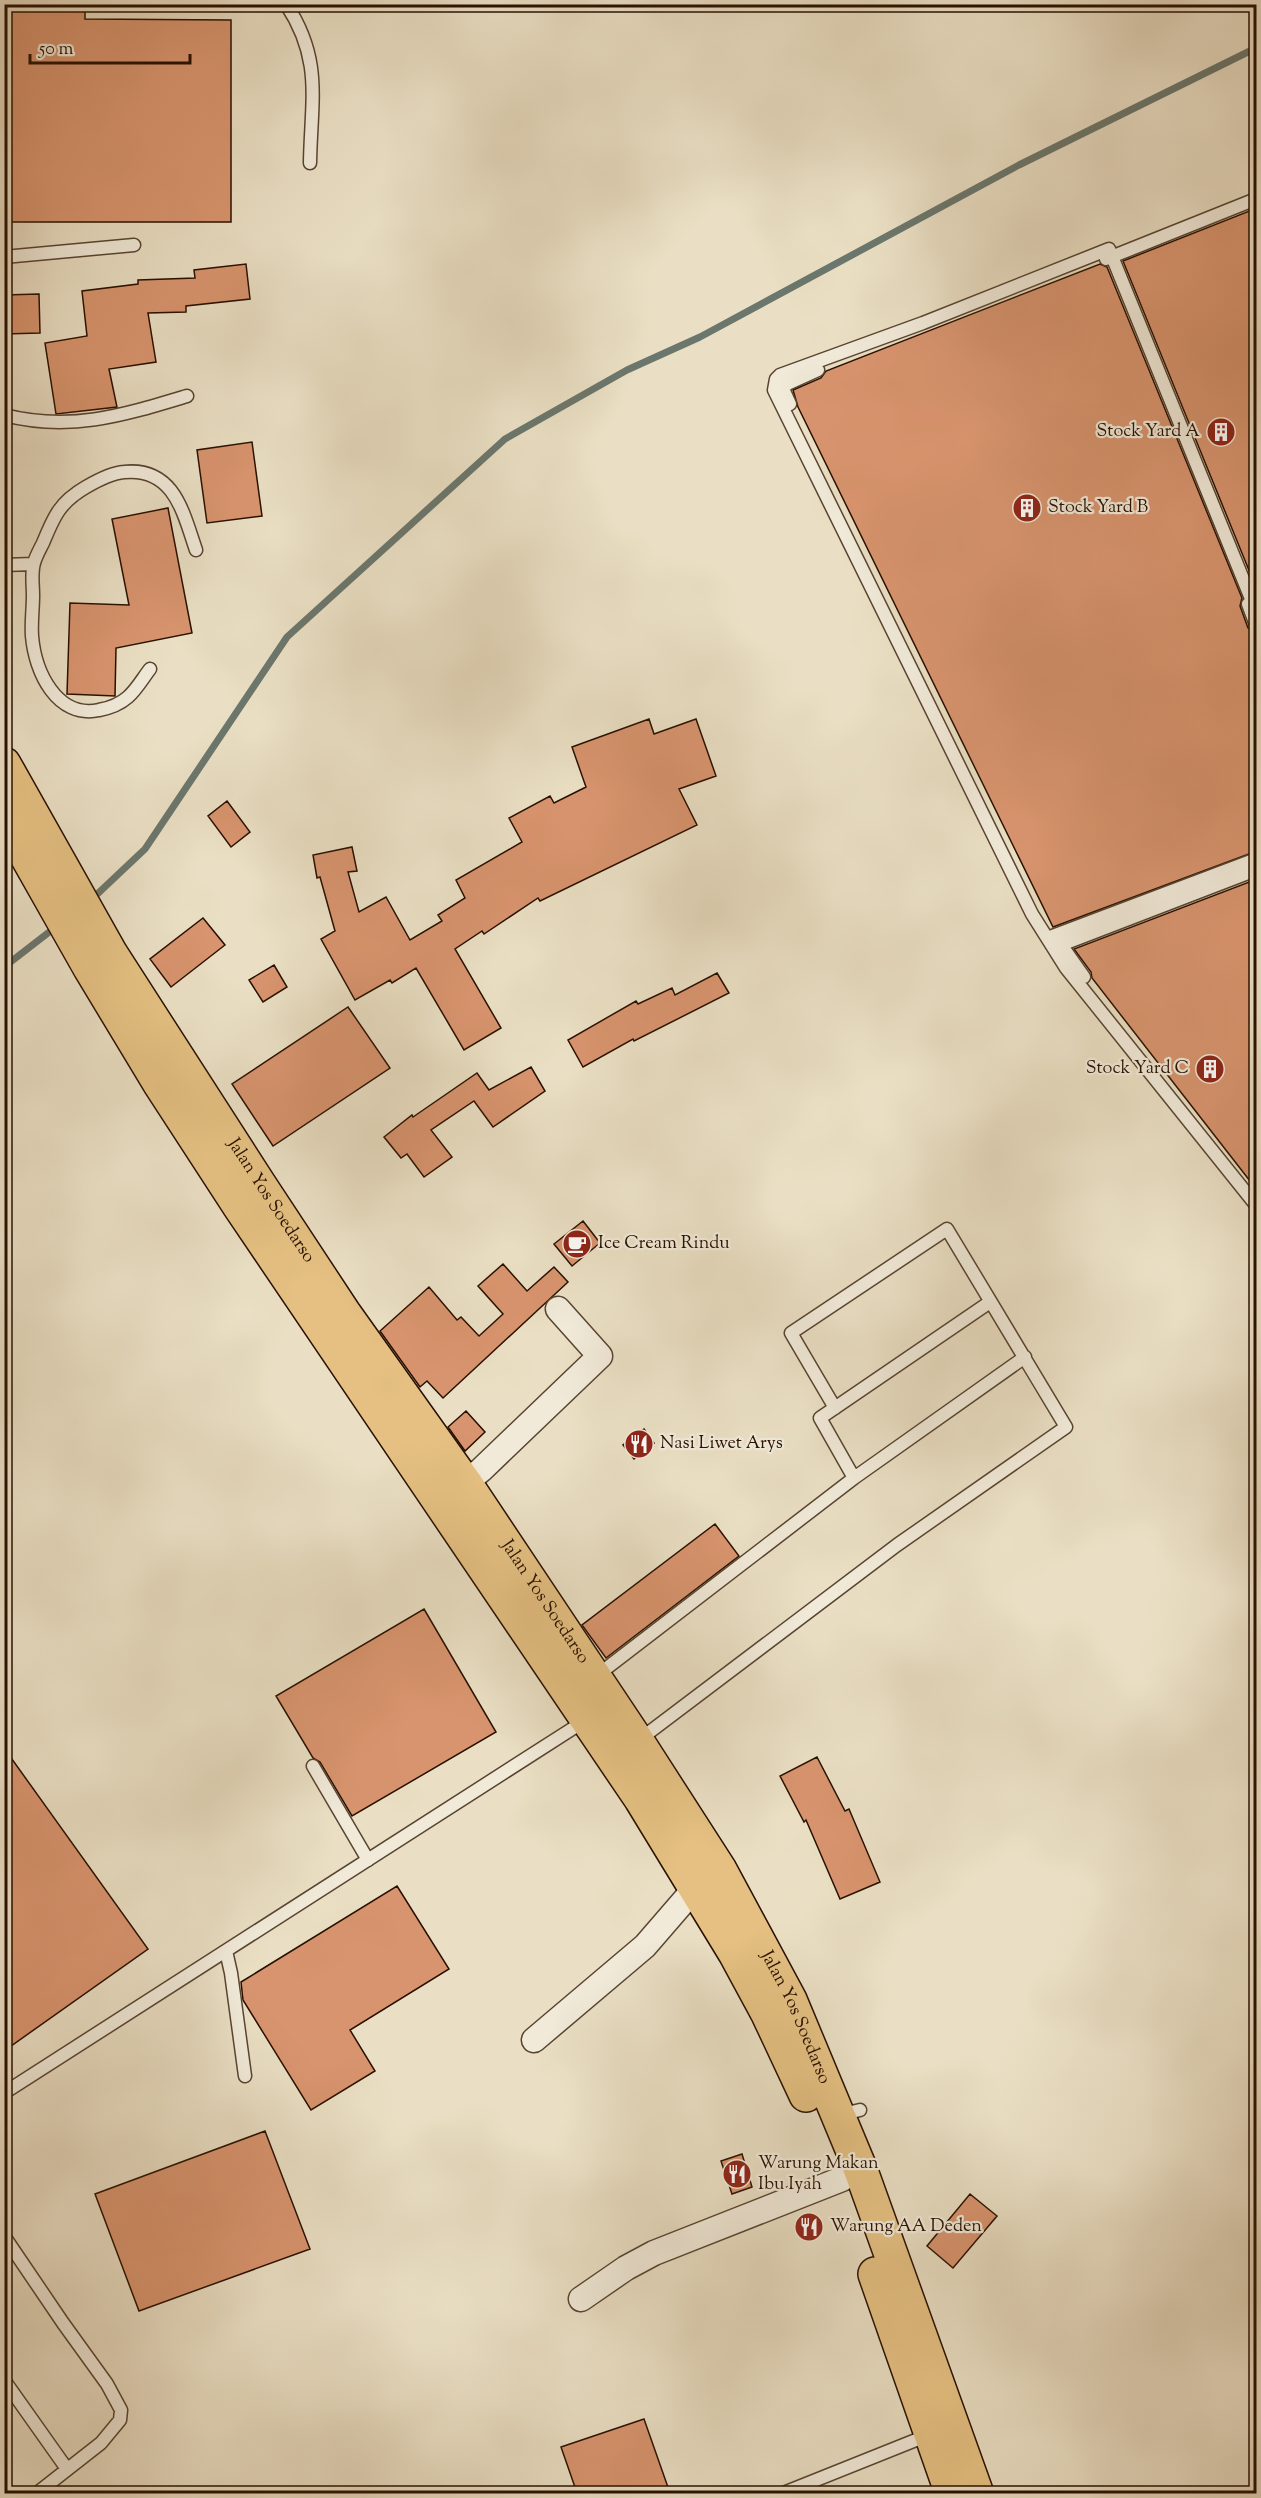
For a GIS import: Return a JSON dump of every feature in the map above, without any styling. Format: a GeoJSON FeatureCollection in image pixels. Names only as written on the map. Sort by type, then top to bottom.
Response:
{"type":"FeatureCollection","features":[{"type":"Feature","properties":{"kind":"highway","name":"Jalan Yos Soedarso"},"geometry":{"type":"LineString","coordinates":[[4,764],[40,853],[100,961],[160,1084],[332,1321],[453,1493],[583,1693],[720,1870],[849,2112],[884,2266]]}},
{"type":"Feature","properties":{"kind":"highway","name":"Jalan Yos Soedarso"},"geometry":{"type":"LineString","coordinates":[[4,816],[40,853]]}},
{"type":"Feature","properties":{"kind":"highway","name":"Jalan Yos Soedarso"},"geometry":{"type":"LineString","coordinates":[[100,961],[267,1179],[332,1321]]}},
{"type":"Feature","properties":{"kind":"highway","name":"Jalan Yos Soedarso"},"geometry":{"type":"LineString","coordinates":[[626,1750],[696,1887],[768,2014],[801,2081],[842,2179],[884,2266],[944,2429],[977,2493]]}},
{"type":"Feature","properties":{"kind":"highway","name":"Jalan Yos Soedarso"},"geometry":{"type":"LineString","coordinates":[[944,2429],[952,2493]]}},
{"type":"Feature","properties":{"kind":"street"},"geometry":{"type":"LineString","coordinates":[[453,1493],[600,1356],[558,1309]]}},
{"type":"Feature","properties":{"kind":"street"},"geometry":{"type":"LineString","coordinates":[[534,2040],[645,1946],[696,1887]]}},
{"type":"Feature","properties":{"kind":"street"},"geometry":{"type":"LineString","coordinates":[[581,2299],[626,2268],[654,2253],[842,2179]]}},
{"type":"Feature","properties":{"kind":"lane"},"geometry":{"type":"LineString","coordinates":[[286,4],[306,42],[314,72],[310,162]]}},
{"type":"Feature","properties":{"kind":"lane"},"geometry":{"type":"LineString","coordinates":[[1257,191],[1107,254],[790,380],[785,385],[784,391],[1055,939],[1066,968],[1257,1205]]}},
{"type":"Feature","properties":{"kind":"lane"},"geometry":{"type":"LineString","coordinates":[[1107,254],[1257,199]]}},
{"type":"Feature","properties":{"kind":"lane"},"geometry":{"type":"LineString","coordinates":[[4,257],[134,245]]}},
{"type":"Feature","properties":{"kind":"lane"},"geometry":{"type":"LineString","coordinates":[[1107,254],[1257,611]]}},
{"type":"Feature","properties":{"kind":"lane"},"geometry":{"type":"LineString","coordinates":[[1107,254],[1257,626]]}},
{"type":"Feature","properties":{"kind":"lane"},"geometry":{"type":"LineString","coordinates":[[4,415],[43,422],[76,423],[131,413],[187,396]]}},
{"type":"Feature","properties":{"kind":"lane"},"geometry":{"type":"LineString","coordinates":[[150,669],[133,692],[115,706],[84,712],[72,709],[60,701],[45,681],[37,662],[32,637],[33,564],[56,513],[64,503],[94,482],[117,472],[149,473],[168,486],[182,508],[196,550]]}},
{"type":"Feature","properties":{"kind":"lane"},"geometry":{"type":"LineString","coordinates":[[4,565],[33,564]]}},
{"type":"Feature","properties":{"kind":"lane"},"geometry":{"type":"LineString","coordinates":[[1055,939],[1257,859]]}},
{"type":"Feature","properties":{"kind":"lane"},"geometry":{"type":"LineString","coordinates":[[1055,939],[1257,870]]}},
{"type":"Feature","properties":{"kind":"lane"},"geometry":{"type":"LineString","coordinates":[[1055,939],[1257,1194]]}},
{"type":"Feature","properties":{"kind":"lane"},"geometry":{"type":"LineString","coordinates":[[626,1750],[897,1545],[1066,1427],[947,1229],[791,1333],[835,1408]]}},
{"type":"Feature","properties":{"kind":"lane"},"geometry":{"type":"LineString","coordinates":[[854,1478],[820,1418],[990,1302]]}},
{"type":"Feature","properties":{"kind":"lane"},"geometry":{"type":"LineString","coordinates":[[4,2093],[368,1860],[854,1478],[1025,1357]]}},
{"type":"Feature","properties":{"kind":"lane"},"geometry":{"type":"LineString","coordinates":[[313,1766],[368,1860]]}},
{"type":"Feature","properties":{"kind":"lane"},"geometry":{"type":"LineString","coordinates":[[226,1951],[245,2076]]}},
{"type":"Feature","properties":{"kind":"lane"},"geometry":{"type":"LineString","coordinates":[[4,2236],[63,2324],[107,2384],[121,2410],[120,2420],[101,2443],[36,2493]]}},
{"type":"Feature","properties":{"kind":"lane"},"geometry":{"type":"LineString","coordinates":[[4,2380],[67,2469]]}},
{"type":"Feature","properties":{"kind":"lane"},"geometry":{"type":"LineString","coordinates":[[781,2493],[944,2429]]}},
{"type":"Feature","properties":{"kind":"building"},"geometry":{"type":"Polygon","coordinates":[[[4,4],[85,4],[85,19],[231,20],[231,222],[4,222],[4,4]]]}},
{"type":"Feature","properties":{"kind":"building","name":"Stock Yard A"},"geometry":{"type":"Polygon","coordinates":[[[1257,208],[1257,590],[1123,261],[1257,208]]]}},
{"type":"Feature","properties":{"kind":"building"},"geometry":{"type":"Polygon","coordinates":[[[246,264],[250,299],[186,306],[186,312],[148,313],[156,362],[109,369],[117,407],[56,414],[45,343],[87,336],[82,291],[138,284],[138,280],[195,278],[194,270],[246,264]]]}},
{"type":"Feature","properties":{"kind":"building","name":"Stock Yard B"},"geometry":{"type":"Polygon","coordinates":[[[1100,264],[1107,267],[1242,598],[1240,606],[1248,628],[1257,633],[1257,851],[1053,927],[798,407],[793,390],[821,378],[826,371],[1100,264]]]}},
{"type":"Feature","properties":{"kind":"building"},"geometry":{"type":"Polygon","coordinates":[[[39,294],[40,333],[4,334],[4,295],[39,294]]]}},
{"type":"Feature","properties":{"kind":"building"},"geometry":{"type":"Polygon","coordinates":[[[252,442],[262,516],[207,523],[197,450],[252,442]]]}},
{"type":"Feature","properties":{"kind":"building"},"geometry":{"type":"Polygon","coordinates":[[[168,508],[192,633],[116,648],[115,696],[67,694],[70,603],[129,605],[112,519],[168,508]]]}},
{"type":"Feature","properties":{"kind":"building"},"geometry":{"type":"Polygon","coordinates":[[[649,719],[654,734],[696,719],[716,776],[679,789],[697,825],[540,901],[538,898],[484,934],[482,931],[455,949],[501,1028],[464,1050],[416,968],[392,983],[390,980],[355,1000],[321,939],[335,931],[320,877],[317,878],[313,855],[352,847],[357,871],[348,872],[359,912],[386,897],[410,940],[442,921],[438,915],[465,898],[456,880],[522,842],[509,818],[550,796],[554,803],[586,787],[572,747],[649,719]]]}},
{"type":"Feature","properties":{"kind":"building"},"geometry":{"type":"Polygon","coordinates":[[[227,801],[250,832],[231,847],[208,816],[227,801]]]}},
{"type":"Feature","properties":{"kind":"building","name":"Stock Yard C"},"geometry":{"type":"Polygon","coordinates":[[[1257,879],[1257,1190],[1092,978],[1091,972],[1074,949],[1257,879]]]}},
{"type":"Feature","properties":{"kind":"building"},"geometry":{"type":"Polygon","coordinates":[[[203,918],[225,945],[171,987],[150,959],[203,918]]]}},
{"type":"Feature","properties":{"kind":"building"},"geometry":{"type":"Polygon","coordinates":[[[274,965],[287,987],[263,1002],[249,980],[274,965]]]}},
{"type":"Feature","properties":{"kind":"building"},"geometry":{"type":"Polygon","coordinates":[[[717,973],[729,993],[634,1041],[633,1039],[583,1067],[568,1040],[636,1001],[638,1004],[672,988],[675,995],[717,973]]]}},
{"type":"Feature","properties":{"kind":"building"},"geometry":{"type":"Polygon","coordinates":[[[348,1007],[390,1068],[273,1146],[232,1084],[348,1007]]]}},
{"type":"Feature","properties":{"kind":"building"},"geometry":{"type":"Polygon","coordinates":[[[531,1067],[545,1091],[493,1127],[474,1101],[431,1130],[452,1157],[424,1177],[407,1154],[401,1158],[384,1137],[412,1115],[413,1117],[477,1073],[489,1090],[531,1067]]]}},
{"type":"Feature","properties":{"kind":"building","name":"Ice Cream Rindu"},"geometry":{"type":"Polygon","coordinates":[[[583,1221],[600,1243],[572,1266],[554,1244],[583,1221]]]}},
{"type":"Feature","properties":{"kind":"building"},"geometry":{"type":"Polygon","coordinates":[[[503,1264],[527,1291],[554,1267],[568,1282],[443,1398],[427,1381],[420,1387],[380,1331],[429,1287],[457,1320],[461,1317],[479,1336],[503,1314],[478,1286],[503,1264]]]}},
{"type":"Feature","properties":{"kind":"building"},"geometry":{"type":"Polygon","coordinates":[[[466,1411],[485,1432],[465,1451],[448,1427],[466,1411]]]}},
{"type":"Feature","properties":{"kind":"building","name":"Nasi Liwet Arys"},"geometry":{"type":"Polygon","coordinates":[[[644,1429],[654,1443],[634,1459],[623,1445],[644,1429]]]}},
{"type":"Feature","properties":{"kind":"building"},"geometry":{"type":"Polygon","coordinates":[[[715,1524],[739,1556],[606,1658],[582,1625],[715,1524]]]}},
{"type":"Feature","properties":{"kind":"building"},"geometry":{"type":"Polygon","coordinates":[[[424,1609],[496,1732],[352,1816],[320,1762],[313,1758],[276,1696],[424,1609]]]}},
{"type":"Feature","properties":{"kind":"building"},"geometry":{"type":"Polygon","coordinates":[[[4,1748],[148,1949],[4,2051],[4,1748]]]}},
{"type":"Feature","properties":{"kind":"building"},"geometry":{"type":"Polygon","coordinates":[[[817,1757],[845,1811],[849,1809],[880,1882],[840,1899],[806,1820],[804,1822],[780,1776],[817,1757]]]}},
{"type":"Feature","properties":{"kind":"building"},"geometry":{"type":"Polygon","coordinates":[[[397,1886],[449,1969],[350,2030],[375,2071],[311,2110],[243,2000],[241,1982],[397,1886]]]}},
{"type":"Feature","properties":{"kind":"building"},"geometry":{"type":"Polygon","coordinates":[[[265,2131],[310,2249],[139,2311],[95,2194],[265,2131]]]}},
{"type":"Feature","properties":{"kind":"building","name":"Warung Makan Ibu Iyah"},"geometry":{"type":"Polygon","coordinates":[[[742,2154],[752,2187],[732,2194],[721,2161],[742,2154]]]}},
{"type":"Feature","properties":{"kind":"building"},"geometry":{"type":"Polygon","coordinates":[[[970,2194],[997,2216],[953,2268],[927,2246],[970,2194]]]}},
{"type":"Feature","properties":{"kind":"building"},"geometry":{"type":"Polygon","coordinates":[[[644,2419],[670,2493],[577,2493],[561,2447],[644,2419]]]}},
{"type":"Feature","properties":{"kind":"waterway"},"geometry":{"type":"LineString","coordinates":[[92,899],[145,849],[287,637],[505,439],[627,370],[700,337],[1019,165],[1256,48]]}},
{"type":"Feature","properties":{"kind":"waterway"},"geometry":{"type":"LineString","coordinates":[[4,967],[57,926]]}},
{"type":"Feature","properties":{"kind":"place","name":"Stock Yard A"},"geometry":{"type":"Point","coordinates":[1221,432]}},
{"type":"Feature","properties":{"kind":"place","name":"Stock Yard B"},"geometry":{"type":"Point","coordinates":[1027,508]}},
{"type":"Feature","properties":{"kind":"place","name":"Stock Yard C"},"geometry":{"type":"Point","coordinates":[1210,1069]}},
{"type":"Feature","properties":{"kind":"place","name":"Ice Cream Rindu"},"geometry":{"type":"Point","coordinates":[577,1244]}},
{"type":"Feature","properties":{"kind":"place","name":"Nasi Liwet Arys"},"geometry":{"type":"Point","coordinates":[639,1444]}},
{"type":"Feature","properties":{"kind":"place","name":"Warung Makan Ibu Iyah"},"geometry":{"type":"Point","coordinates":[737,2174]}},
{"type":"Feature","properties":{"kind":"place","name":"Warung AA Deden"},"geometry":{"type":"Point","coordinates":[809,2227]}}]}
